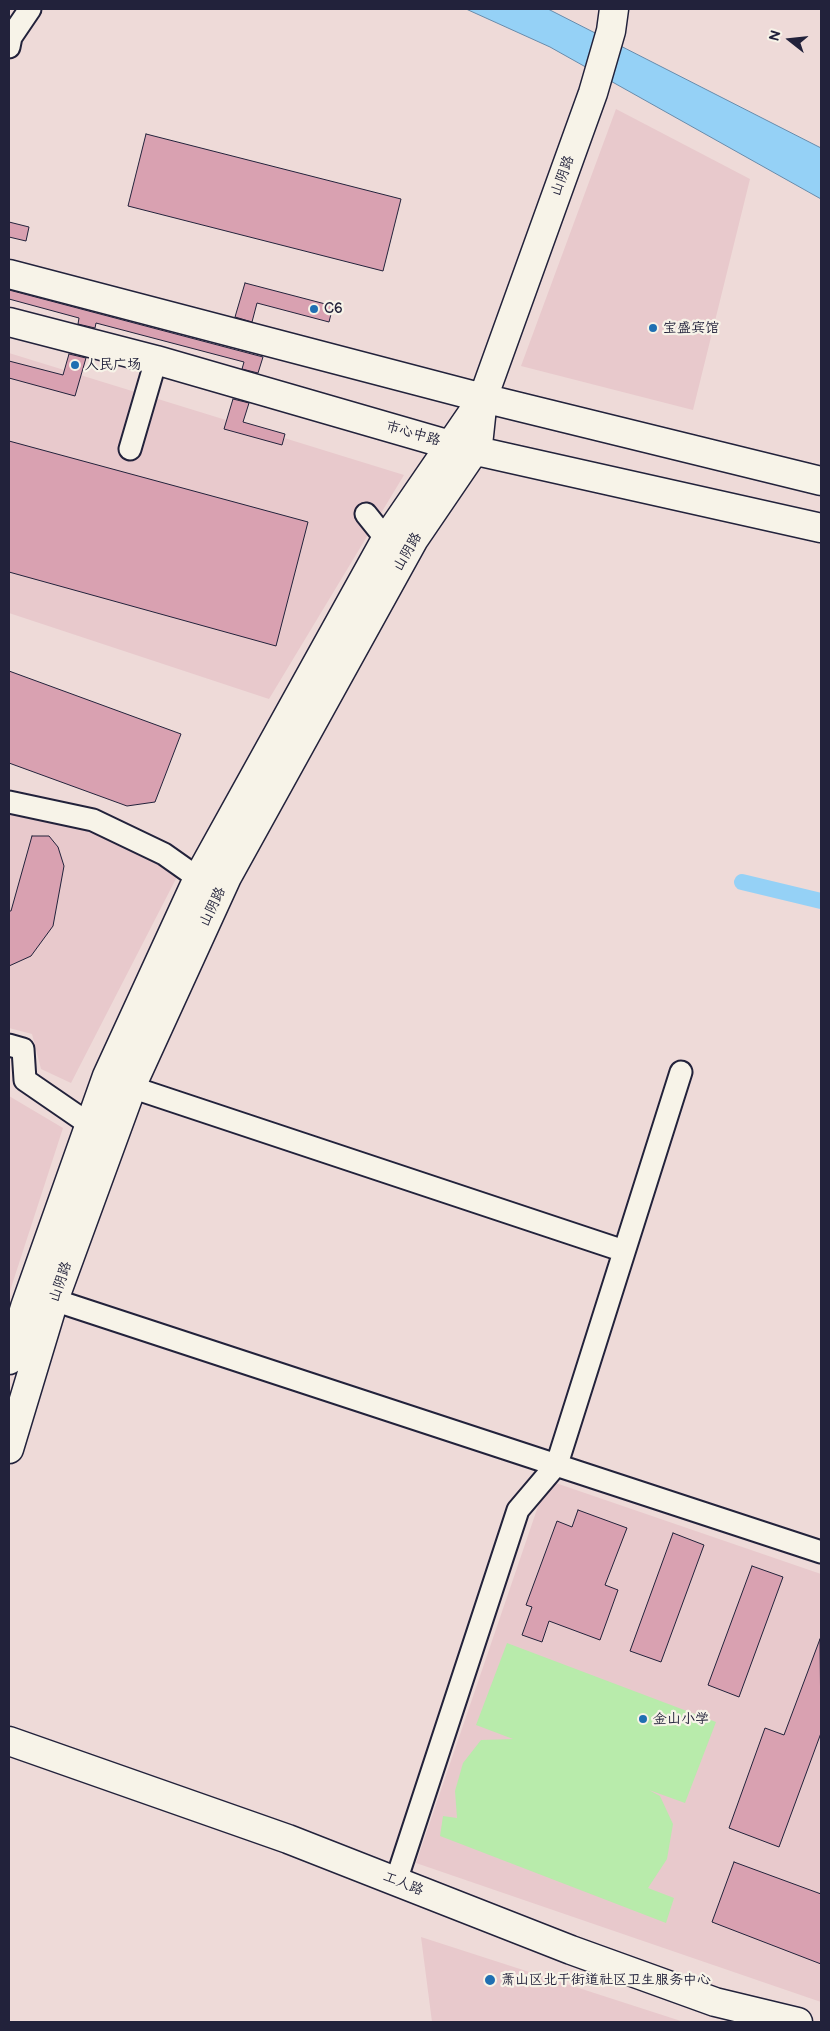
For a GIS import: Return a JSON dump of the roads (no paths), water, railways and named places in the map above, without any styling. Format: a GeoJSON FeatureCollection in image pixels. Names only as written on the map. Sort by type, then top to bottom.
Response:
{"type":"FeatureCollection","features":[{"type":"Feature","properties":{"kind":"main road","name":"山阴路"},"geometry":{"type":"LineString","coordinates":[[9,1449],[54,1300],[131,1088],[222,886],[414,539],[462,448],[482,398],[593,92],[612,20]]}},
{"type":"Feature","properties":{"kind":"main road"},"geometry":{"type":"LineString","coordinates":[[9,274],[482,398],[821,481]]}},
{"type":"Feature","properties":{"kind":"main road","name":"市心中路"},"geometry":{"type":"LineString","coordinates":[[9,322],[156,360],[462,448],[821,528]]}},
{"type":"Feature","properties":{"kind":"main road","name":"山阴路"},"geometry":{"type":"LineString","coordinates":[[9,1360],[107,1076],[198,878],[386,539],[462,448]]}},
{"type":"Feature","properties":{"kind":"main road","name":"工人路"},"geometry":{"type":"LineString","coordinates":[[9,1741],[288,1839],[571,1950],[715,2002],[798,2022]]}},
{"type":"Feature","properties":{"kind":"street"},"geometry":{"type":"LineString","coordinates":[[10,42],[30,9]]}},
{"type":"Feature","properties":{"kind":"street"},"geometry":{"type":"LineString","coordinates":[[9,15],[10,42]]}},
{"type":"Feature","properties":{"kind":"street"},"geometry":{"type":"LineString","coordinates":[[130,449],[156,360]]}},
{"type":"Feature","properties":{"kind":"street"},"geometry":{"type":"LineString","coordinates":[[366,514],[386,539]]}},
{"type":"Feature","properties":{"kind":"street"},"geometry":{"type":"LineString","coordinates":[[9,802],[93,820],[164,854],[198,878]]}},
{"type":"Feature","properties":{"kind":"street"},"geometry":{"type":"LineString","coordinates":[[9,1045],[23,1049],[25,1080],[89,1124]]}},
{"type":"Feature","properties":{"kind":"street"},"geometry":{"type":"LineString","coordinates":[[396,1881],[518,1510],[557,1464],[681,1072]]}},
{"type":"Feature","properties":{"kind":"street"},"geometry":{"type":"LineString","coordinates":[[131,1088],[624,1251]]}},
{"type":"Feature","properties":{"kind":"street"},"geometry":{"type":"LineString","coordinates":[[54,1300],[821,1552]]}},
{"type":"Feature","properties":{"kind":"water"},"geometry":{"type":"Polygon","coordinates":[[[466,9],[548,9],[821,148],[821,199],[550,47],[466,9]]]}},
{"type":"Feature","properties":{"kind":"waterway"},"geometry":{"type":"LineString","coordinates":[[742,882],[821,901]]}},
{"type":"Feature","properties":{"kind":"place","name":"C6"},"geometry":{"type":"Point","coordinates":[314,309]}},
{"type":"Feature","properties":{"kind":"place","name":"宝盛宾馆"},"geometry":{"type":"Point","coordinates":[653,328]}},
{"type":"Feature","properties":{"kind":"place","name":"人民广场"},"geometry":{"type":"Point","coordinates":[75,365]}},
{"type":"Feature","properties":{"kind":"place","name":"金山小学"},"geometry":{"type":"Point","coordinates":[643,1719]}},
{"type":"Feature","properties":{"kind":"place","name":"萧山区北干街道社区卫生服务中心"},"geometry":{"type":"Point","coordinates":[490,1980]}}]}
